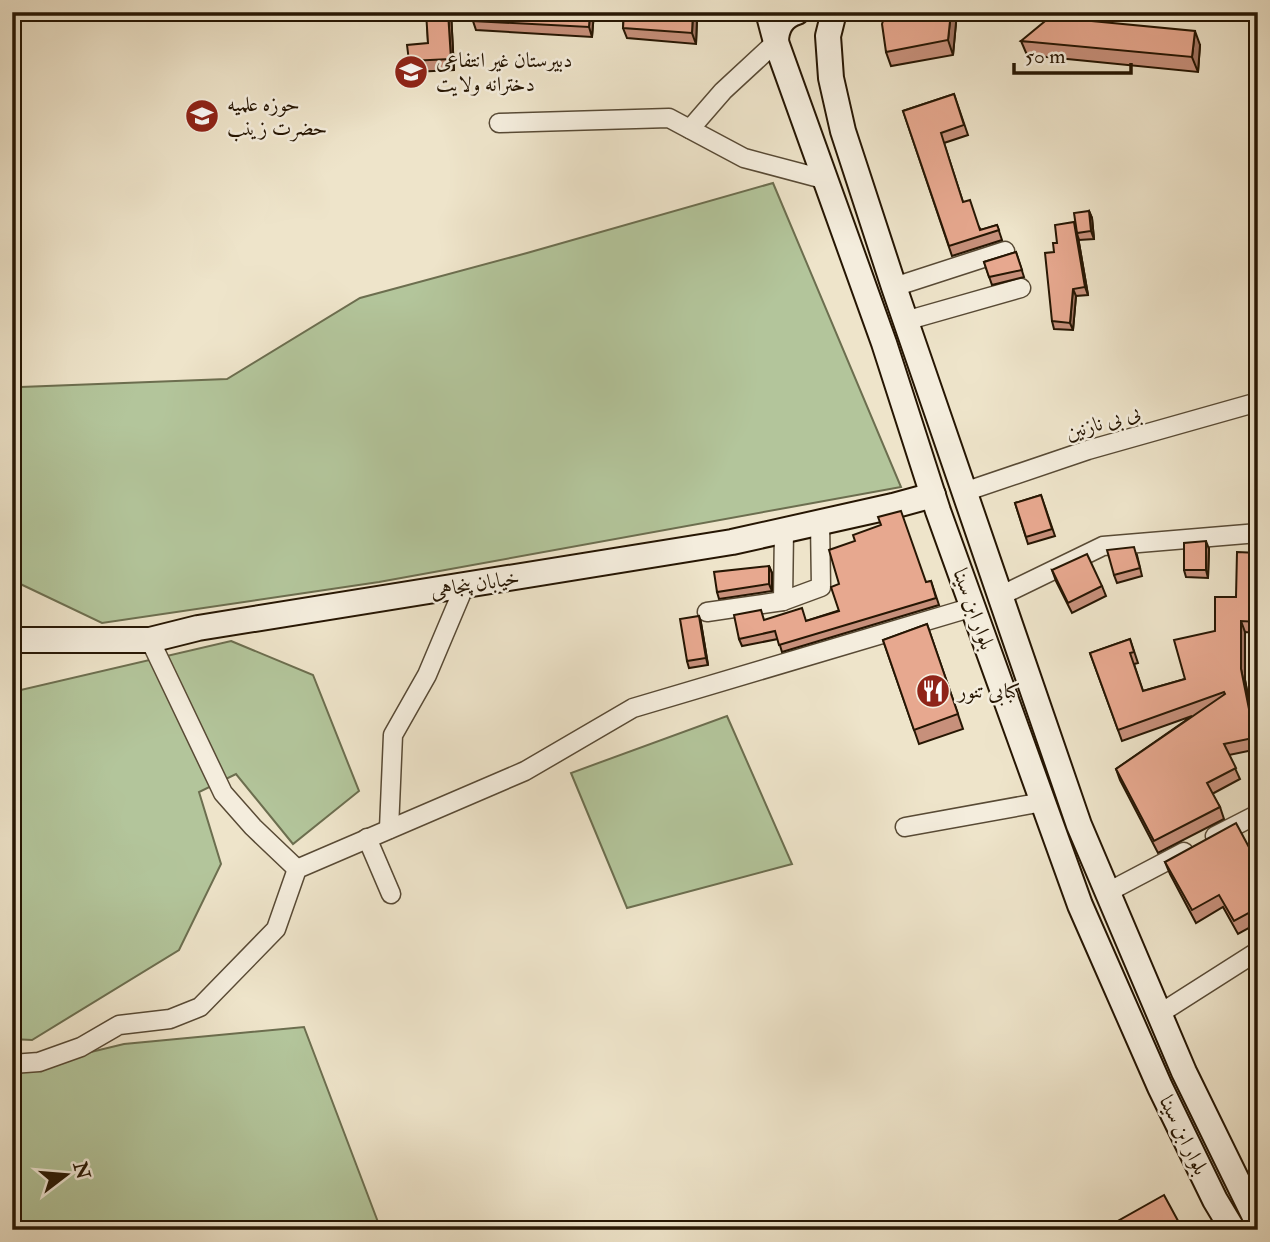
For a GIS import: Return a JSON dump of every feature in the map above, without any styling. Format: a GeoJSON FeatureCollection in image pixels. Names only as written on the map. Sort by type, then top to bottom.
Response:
{"type":"FeatureCollection","features":[{"type":"Feature","properties":{"kind":"main road","name":"بلوار ابن سینا"},"geometry":{"type":"LineString","coordinates":[[768,12],[776,42],[884,343],[933,495],[1080,905],[1144,1052],[1215,1200],[1233,1230]]}},
{"type":"Feature","properties":{"kind":"main road"},"geometry":{"type":"LineString","coordinates":[[776,42],[781,23],[797,12]]}},
{"type":"Feature","properties":{"kind":"main road"},"geometry":{"type":"LineString","coordinates":[[806,12],[823,23],[831,24]]}},
{"type":"Feature","properties":{"kind":"main road","name":"بلوار ابن سینا"},"geometry":{"type":"LineString","coordinates":[[831,24],[831,78],[843,131],[905,321],[1079,825],[1106,893],[1252,1224]]}},
{"type":"Feature","properties":{"kind":"main road","name":"خیابان پنجاهی"},"geometry":{"type":"LineString","coordinates":[[12,640],[149,640],[198,628],[732,542],[933,495]]}},
{"type":"Feature","properties":{"kind":"street"},"geometry":{"type":"LineString","coordinates":[[690,129],[723,91],[776,42]]}},
{"type":"Feature","properties":{"kind":"street"},"geometry":{"type":"LineString","coordinates":[[499,123],[669,118],[744,158],[827,180]]}},
{"type":"Feature","properties":{"kind":"street"},"geometry":{"type":"LineString","coordinates":[[894,287],[1004,251]]}},
{"type":"Feature","properties":{"kind":"street"},"geometry":{"type":"LineString","coordinates":[[905,321],[1021,289]]}},
{"type":"Feature","properties":{"kind":"street","name":"بی بی نازنین"},"geometry":{"type":"LineString","coordinates":[[964,492],[1088,450],[1258,402]]}},
{"type":"Feature","properties":{"kind":"street"},"geometry":{"type":"LineString","coordinates":[[707,611],[783,601],[821,587],[820,522]]}},
{"type":"Feature","properties":{"kind":"street"},"geometry":{"type":"LineString","coordinates":[[783,601],[784,530]]}},
{"type":"Feature","properties":{"kind":"street"},"geometry":{"type":"LineString","coordinates":[[1000,596],[1102,546],[1258,533]]}},
{"type":"Feature","properties":{"kind":"street"},"geometry":{"type":"LineString","coordinates":[[390,829],[393,735],[427,676],[465,585]]}},
{"type":"Feature","properties":{"kind":"street"},"geometry":{"type":"LineString","coordinates":[[12,1064],[38,1062],[81,1046],[120,1025],[170,1018],[200,1007],[276,929],[297,869],[526,771],[633,708],[973,607]]}},
{"type":"Feature","properties":{"kind":"street"},"geometry":{"type":"LineString","coordinates":[[149,640],[223,793],[253,827],[297,869]]}},
{"type":"Feature","properties":{"kind":"street"},"geometry":{"type":"LineString","coordinates":[[905,827],[1043,803]]}},
{"type":"Feature","properties":{"kind":"street"},"geometry":{"type":"LineString","coordinates":[[1106,893],[1258,814]]}},
{"type":"Feature","properties":{"kind":"street"},"geometry":{"type":"LineString","coordinates":[[367,838],[391,894]]}},
{"type":"Feature","properties":{"kind":"street"},"geometry":{"type":"LineString","coordinates":[[1159,1014],[1258,951]]}},
{"type":"Feature","properties":{"kind":"green space"},"geometry":{"type":"Polygon","coordinates":[[[773,183],[901,487],[379,582],[102,623],[12,580],[12,414],[21,387],[227,379],[360,298],[773,183]]]}},
{"type":"Feature","properties":{"kind":"green space"},"geometry":{"type":"Polygon","coordinates":[[[231,641],[313,675],[359,791],[293,844],[236,774],[199,792],[221,864],[179,950],[32,1040],[12,1039],[12,692],[231,641]]]}},
{"type":"Feature","properties":{"kind":"green space"},"geometry":{"type":"Polygon","coordinates":[[[727,716],[792,864],[627,908],[571,773],[727,716]]]}},
{"type":"Feature","properties":{"kind":"green space"},"geometry":{"type":"Polygon","coordinates":[[[304,1027],[381,1230],[250,1230],[112,1222],[113,1230],[12,1230],[12,1071],[124,1044],[304,1027]]]}},
{"type":"Feature","properties":{"kind":"building"},"geometry":{"type":"Polygon","coordinates":[[[426,12],[448,12],[451,59],[409,61],[407,45],[428,43],[426,12]]]}},
{"type":"Feature","properties":{"kind":"building"},"geometry":{"type":"Polygon","coordinates":[[[473,12],[590,12],[589,27],[473,21],[473,12]]]}},
{"type":"Feature","properties":{"kind":"building"},"geometry":{"type":"Polygon","coordinates":[[[624,12],[693,12],[692,33],[623,28],[624,12]]]}},
{"type":"Feature","properties":{"kind":"building"},"geometry":{"type":"Polygon","coordinates":[[[886,12],[951,12],[948,40],[886,52],[882,24],[886,12]]]}},
{"type":"Feature","properties":{"kind":"building"},"geometry":{"type":"Polygon","coordinates":[[[1050,17],[1195,31],[1192,57],[1021,41],[1050,17]]]}},
{"type":"Feature","properties":{"kind":"building"},"geometry":{"type":"Polygon","coordinates":[[[954,94],[964,125],[941,133],[963,202],[970,200],[980,230],[997,225],[999,230],[949,246],[903,111],[954,94]]]}},
{"type":"Feature","properties":{"kind":"building"},"geometry":{"type":"Polygon","coordinates":[[[1089,211],[1091,231],[1077,233],[1074,213],[1089,211]]]}},
{"type":"Feature","properties":{"kind":"building"},"geometry":{"type":"Polygon","coordinates":[[[1074,222],[1085,287],[1073,289],[1070,323],[1052,321],[1045,253],[1054,252],[1053,243],[1057,243],[1055,225],[1074,222]]]}},
{"type":"Feature","properties":{"kind":"building"},"geometry":{"type":"Polygon","coordinates":[[[1016,252],[1022,270],[989,277],[984,262],[1016,252]]]}},
{"type":"Feature","properties":{"kind":"building"},"geometry":{"type":"Polygon","coordinates":[[[1041,495],[1052,529],[1026,537],[1015,503],[1041,495]]]}},
{"type":"Feature","properties":{"kind":"building"},"geometry":{"type":"Polygon","coordinates":[[[901,511],[926,582],[931,581],[936,598],[779,645],[775,631],[739,639],[734,615],[761,610],[764,620],[802,608],[806,621],[839,611],[831,587],[839,584],[829,550],[855,541],[853,535],[881,525],[878,517],[901,511]]]}},
{"type":"Feature","properties":{"kind":"building"},"geometry":{"type":"Polygon","coordinates":[[[1206,541],[1206,570],[1184,570],[1184,543],[1206,541]]]}},
{"type":"Feature","properties":{"kind":"building"},"geometry":{"type":"Polygon","coordinates":[[[1134,547],[1140,568],[1114,575],[1107,550],[1134,547]]]}},
{"type":"Feature","properties":{"kind":"building"},"geometry":{"type":"Polygon","coordinates":[[[1237,552],[1258,553],[1258,622],[1241,621],[1241,669],[1252,724],[1258,723],[1258,737],[1224,744],[1236,768],[1207,783],[1220,807],[1154,841],[1116,769],[1225,694],[1224,692],[1118,730],[1090,653],[1130,639],[1134,652],[1130,653],[1143,691],[1185,679],[1174,640],[1215,631],[1215,597],[1236,597],[1237,552]]]}},
{"type":"Feature","properties":{"kind":"building"},"geometry":{"type":"Polygon","coordinates":[[[1087,554],[1102,586],[1068,603],[1052,570],[1087,554]]]}},
{"type":"Feature","properties":{"kind":"building"},"geometry":{"type":"Polygon","coordinates":[[[769,566],[769,584],[717,592],[714,572],[769,566]]]}},
{"type":"Feature","properties":{"kind":"building"},"geometry":{"type":"Polygon","coordinates":[[[699,616],[706,658],[687,661],[680,619],[699,616]]]}},
{"type":"Feature","properties":{"kind":"building"},"geometry":{"type":"Polygon","coordinates":[[[927,624],[958,714],[914,730],[883,640],[927,624]]]}},
{"type":"Feature","properties":{"kind":"building"},"geometry":{"type":"Polygon","coordinates":[[[1236,823],[1258,864],[1258,908],[1234,921],[1219,895],[1192,910],[1165,862],[1236,823]]]}},
{"type":"Feature","properties":{"kind":"building"},"geometry":{"type":"Polygon","coordinates":[[[1164,1195],[1183,1230],[1111,1230],[1109,1226],[1164,1195]]]}},
{"type":"Feature","properties":{"kind":"place","name":"دبیرستان غیر انتفاعی دخترانه ولایت"},"geometry":{"type":"Point","coordinates":[411,72]}},
{"type":"Feature","properties":{"kind":"place","name":"حوزه علمیه حضرت زینب"},"geometry":{"type":"Point","coordinates":[202,116]}},
{"type":"Feature","properties":{"kind":"place","name":"کبابی تنور"},"geometry":{"type":"Point","coordinates":[933,691]}}]}
